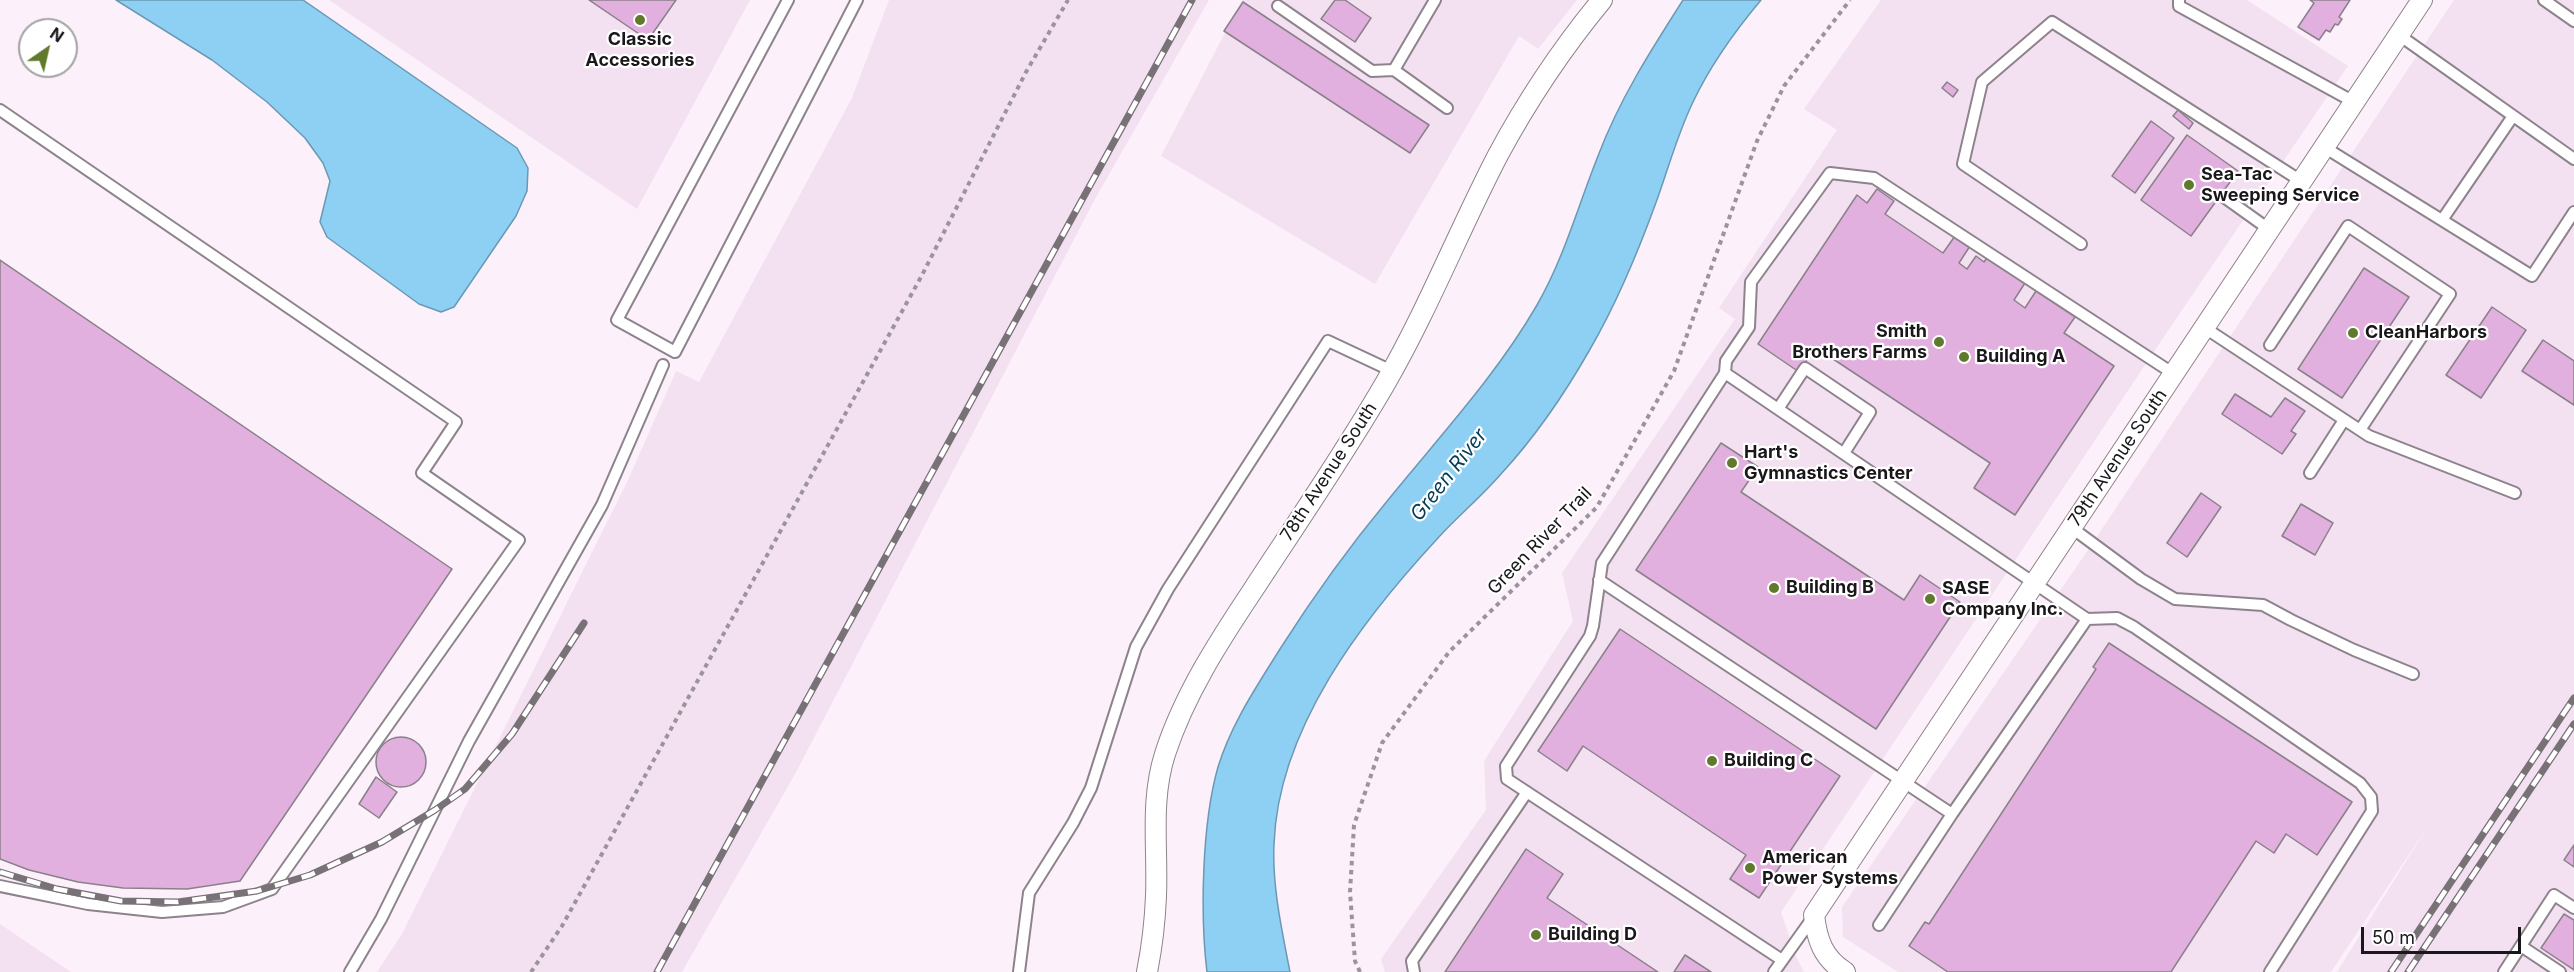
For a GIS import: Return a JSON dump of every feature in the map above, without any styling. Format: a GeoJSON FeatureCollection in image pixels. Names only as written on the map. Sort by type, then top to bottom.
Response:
{"type":"FeatureCollection","features":[{"type":"Feature","properties":{"kind":"street","name":"78th Avenue South"},"geometry":{"type":"LineString","coordinates":[[1147,972],[1152,948],[1156,895],[1154,830],[1156,786],[1165,753],[1180,715],[1222,638],[1392,371],[1419,322],[1500,153],[1563,54],[1602,0]]}},
{"type":"Feature","properties":{"kind":"street","name":"79th Avenue South"},"geometry":{"type":"LineString","coordinates":[[1814,915],[2422,0]]}},
{"type":"Feature","properties":{"kind":"street"},"geometry":{"type":"LineString","coordinates":[[1814,915],[1817,938],[1822,950],[1832,964],[1845,972]]}},
{"type":"Feature","properties":{"kind":"lane"},"geometry":{"type":"LineString","coordinates":[[788,0],[617,320],[675,352],[857,0]]}},
{"type":"Feature","properties":{"kind":"lane"},"geometry":{"type":"LineString","coordinates":[[1394,70],[1435,0]]}},
{"type":"Feature","properties":{"kind":"lane"},"geometry":{"type":"LineString","coordinates":[[2179,0],[2179,6],[2354,102]]}},
{"type":"Feature","properties":{"kind":"lane"},"geometry":{"type":"LineString","coordinates":[[2544,0],[2574,21]]}},
{"type":"Feature","properties":{"kind":"lane"},"geometry":{"type":"LineString","coordinates":[[1278,6],[1372,71],[1394,70],[1447,108]]}},
{"type":"Feature","properties":{"kind":"lane"},"geometry":{"type":"LineString","coordinates":[[2081,244],[1963,164],[1982,82],[2052,22],[2301,181]]}},
{"type":"Feature","properties":{"kind":"lane"},"geometry":{"type":"LineString","coordinates":[[2399,35],[2574,159]]}},
{"type":"Feature","properties":{"kind":"lane"},"geometry":{"type":"LineString","coordinates":[[0,110],[456,422],[422,473],[519,540],[272,889],[223,907],[162,912],[88,904],[0,886]]}},
{"type":"Feature","properties":{"kind":"lane"},"geometry":{"type":"LineString","coordinates":[[2442,220],[2513,116]]}},
{"type":"Feature","properties":{"kind":"lane"},"geometry":{"type":"LineString","coordinates":[[2324,147],[2532,276],[2574,212]]}},
{"type":"Feature","properties":{"kind":"lane"},"geometry":{"type":"LineString","coordinates":[[1782,960],[1507,779],[1506,766],[1590,636],[1602,562],[1725,373],[1726,361],[1749,327],[1751,282],[1830,173],[1874,178],[2174,374]]}},
{"type":"Feature","properties":{"kind":"lane"},"geometry":{"type":"LineString","coordinates":[[2224,197],[2270,230]]}},
{"type":"Feature","properties":{"kind":"lane"},"geometry":{"type":"LineString","coordinates":[[2270,345],[2348,226],[2450,294],[2360,430]]}},
{"type":"Feature","properties":{"kind":"lane"},"geometry":{"type":"LineString","coordinates":[[2205,328],[2369,436],[2515,493]]}},
{"type":"Feature","properties":{"kind":"lane"},"geometry":{"type":"LineString","coordinates":[[1019,972],[1029,892],[1073,823],[1090,788],[1136,647],[1168,589],[1328,341],[1392,371]]}},
{"type":"Feature","properties":{"kind":"lane"},"geometry":{"type":"LineString","coordinates":[[350,972],[381,918],[469,741],[602,505],[663,365]]}},
{"type":"Feature","properties":{"kind":"lane"},"geometry":{"type":"LineString","coordinates":[[1778,409],[1805,368],[1870,412],[1844,453]]}},
{"type":"Feature","properties":{"kind":"lane"},"geometry":{"type":"LineString","coordinates":[[1725,373],[2087,619],[2117,618],[2134,627],[2360,783],[2371,797],[2373,811],[2271,972]]}},
{"type":"Feature","properties":{"kind":"lane"},"geometry":{"type":"LineString","coordinates":[[2310,473],[2344,420]]}},
{"type":"Feature","properties":{"kind":"lane"},"geometry":{"type":"LineString","coordinates":[[2072,528],[2141,579],[2175,598],[2264,605],[2333,640],[2413,674]]}},
{"type":"Feature","properties":{"kind":"lane"},"geometry":{"type":"LineString","coordinates":[[1599,580],[1952,814]]}},
{"type":"Feature","properties":{"kind":"lane"},"geometry":{"type":"LineString","coordinates":[[1879,925],[1952,814],[2087,619]]}},
{"type":"Feature","properties":{"kind":"lane"},"geometry":{"type":"LineString","coordinates":[[1414,972],[1412,961],[1527,792]]}},
{"type":"Feature","properties":{"kind":"lane"},"geometry":{"type":"LineString","coordinates":[[2504,972],[2554,895],[2574,908]]}},
{"type":"Feature","properties":{"kind":"lane"},"geometry":{"type":"LineString","coordinates":[[1774,972],[1814,915]]}},
{"type":"Feature","properties":{"kind":"lane"},"geometry":{"type":"LineString","coordinates":[[2521,946],[2560,972]]}},
{"type":"Feature","properties":{"kind":"path"},"geometry":{"type":"LineString","coordinates":[[531,972],[562,926],[910,298],[1026,72],[1068,0]]}},
{"type":"Feature","properties":{"kind":"path","name":"Green River Trail"},"geometry":{"type":"LineString","coordinates":[[1360,972],[1355,961],[1350,892],[1353,825],[1382,743],[1449,652],[1597,507],[1674,371],[1757,141],[1784,86],[1850,0]]}},
{"type":"Feature","properties":{"kind":"shaded area"},"geometry":{"type":"Polygon","coordinates":[[[329,0],[750,0],[637,209],[329,0]]]}},
{"type":"Feature","properties":{"kind":"shaded area"},"geometry":{"type":"Polygon","coordinates":[[[889,0],[1209,0],[1095,199],[795,774],[682,972],[377,972],[402,934],[628,480],[676,371],[699,382],[852,98],[889,0]]]}},
{"type":"Feature","properties":{"kind":"shaded area"},"geometry":{"type":"Polygon","coordinates":[[[1242,0],[1577,0],[1538,49],[1519,36],[1375,284],[1161,156],[1242,0]]]}},
{"type":"Feature","properties":{"kind":"shaded area"},"geometry":{"type":"Polygon","coordinates":[[[1881,0],[2247,0],[2348,66],[2161,341],[1781,912],[1804,972],[1385,972],[1381,959],[1486,810],[1484,761],[1573,621],[1562,573],[1735,319],[1719,308],[1837,130],[1804,109],[1881,0]]]}},
{"type":"Feature","properties":{"kind":"shaded area"},"geometry":{"type":"Polygon","coordinates":[[[2454,0],[2574,0],[2574,972],[2337,972],[2428,826],[2331,972],[1898,972],[1843,937],[1842,907],[2086,553],[2454,0]]]}},
{"type":"Feature","properties":{"kind":"shaded area"},"geometry":{"type":"Polygon","coordinates":[[[0,924],[71,972],[0,972],[0,924]]]}},
{"type":"Feature","properties":{"kind":"water"},"geometry":{"type":"Polygon","coordinates":[[[116,0],[303,0],[517,148],[528,168],[527,191],[516,216],[454,307],[441,312],[419,304],[327,237],[320,222],[330,181],[323,163],[305,138],[267,102],[212,60],[116,0]]]}},
{"type":"Feature","properties":{"kind":"water","name":"Green River"},"geometry":{"type":"Polygon","coordinates":[[[1683,0],[1761,0],[1724,49],[1693,102],[1627,276],[1599,333],[1569,384],[1514,460],[1438,538],[1381,604],[1329,679],[1308,718],[1291,759],[1279,801],[1274,844],[1276,892],[1290,972],[1207,972],[1203,896],[1209,814],[1218,767],[1237,721],[1305,610],[1374,518],[1504,357],[1521,331],[1555,269],[1606,135],[1626,95],[1683,0]]]}},
{"type":"Feature","properties":{"kind":"building","name":"Classic Accessories"},"geometry":{"type":"Polygon","coordinates":[[[589,0],[676,0],[648,40],[589,0]]]}},
{"type":"Feature","properties":{"kind":"building"},"geometry":{"type":"Polygon","coordinates":[[[1335,0],[1345,0],[1371,18],[1355,42],[1321,19],[1335,0]]]}},
{"type":"Feature","properties":{"kind":"building"},"geometry":{"type":"Polygon","coordinates":[[[2310,0],[2350,0],[2339,17],[2342,19],[2338,25],[2335,24],[2330,32],[2326,30],[2319,40],[2298,27],[2314,3],[2310,0]]]}},
{"type":"Feature","properties":{"kind":"building"},"geometry":{"type":"Polygon","coordinates":[[[1243,2],[1429,125],[1410,153],[1224,31],[1243,2]]]}},
{"type":"Feature","properties":{"kind":"building"},"geometry":{"type":"Polygon","coordinates":[[[1947,82],[1958,90],[1953,97],[1942,88],[1947,82]]]}},
{"type":"Feature","properties":{"kind":"building"},"geometry":{"type":"Polygon","coordinates":[[[2178,110],[2193,123],[2189,129],[2173,116],[2178,110]]]}},
{"type":"Feature","properties":{"kind":"building"},"geometry":{"type":"Polygon","coordinates":[[[2151,121],[2174,138],[2135,193],[2112,176],[2151,121]]]}},
{"type":"Feature","properties":{"kind":"building","name":"Sea-Tac Sweeping Service"},"geometry":{"type":"Polygon","coordinates":[[[2187,135],[2238,171],[2191,236],[2141,200],[2187,135]]]}},
{"type":"Feature","properties":{"kind":"building","name":"Building A"},"geometry":{"type":"Polygon","coordinates":[[[1877,189],[1894,201],[1885,214],[1943,253],[1955,236],[1970,246],[1959,263],[1967,269],[1976,256],[1984,262],[1987,258],[2025,283],[2014,300],[2025,308],[2036,291],[2075,317],[2064,333],[2114,366],[2015,515],[1974,488],[1990,463],[1815,347],[1799,372],[1758,344],[1857,195],[1867,203],[1877,189]]]}},
{"type":"Feature","properties":{"kind":"building"},"geometry":{"type":"Polygon","coordinates":[[[0,260],[452,569],[240,881],[187,889],[123,888],[78,882],[29,870],[0,859],[0,260]]]}},
{"type":"Feature","properties":{"kind":"building","name":"CleanHarbors"},"geometry":{"type":"Polygon","coordinates":[[[2364,268],[2409,297],[2342,398],[2298,369],[2364,268]]]}},
{"type":"Feature","properties":{"kind":"building"},"geometry":{"type":"Polygon","coordinates":[[[2492,307],[2526,330],[2481,398],[2446,375],[2492,307]]]}},
{"type":"Feature","properties":{"kind":"building"},"geometry":{"type":"Polygon","coordinates":[[[2543,340],[2574,361],[2574,405],[2522,371],[2543,340]]]}},
{"type":"Feature","properties":{"kind":"building"},"geometry":{"type":"Polygon","coordinates":[[[2235,394],[2271,417],[2285,398],[2305,411],[2291,431],[2296,434],[2282,454],[2222,414],[2235,394]]]}},
{"type":"Feature","properties":{"kind":"building","name":"Building B"},"geometry":{"type":"Polygon","coordinates":[[[1721,443],[1758,467],[1741,492],[1904,600],[1920,575],[1960,602],[1876,729],[1636,570],[1721,443]]]}},
{"type":"Feature","properties":{"kind":"building"},"geometry":{"type":"Polygon","coordinates":[[[2201,493],[2221,507],[2187,557],[2167,543],[2201,493]]]}},
{"type":"Feature","properties":{"kind":"building"},"geometry":{"type":"Polygon","coordinates":[[[2301,504],[2333,523],[2315,555],[2282,536],[2301,504]]]}},
{"type":"Feature","properties":{"kind":"building","name":"Building C"},"geometry":{"type":"Polygon","coordinates":[[[1620,629],[1840,776],[1759,898],[1730,879],[1746,855],[1583,746],[1567,771],[1538,751],[1620,629]]]}},
{"type":"Feature","properties":{"kind":"building"},"geometry":{"type":"Polygon","coordinates":[[[2109,643],[2352,802],[2317,855],[2286,834],[2274,853],[2256,841],[2171,972],[1948,972],[1909,946],[1925,922],[1929,924],[2096,669],[2093,667],[2109,643]]]}},
{"type":"Feature","properties":{"kind":"building"},"geometry":{"type":"Polygon","coordinates":[[[396,737],[406,737],[419,744],[426,757],[426,767],[419,780],[406,787],[396,787],[387,783],[380,776],[376,767],[376,757],[380,748],[387,741],[396,737]]]}},
{"type":"Feature","properties":{"kind":"building"},"geometry":{"type":"Polygon","coordinates":[[[376,777],[397,792],[379,818],[359,804],[376,777]]]}},
{"type":"Feature","properties":{"kind":"building"},"geometry":{"type":"Polygon","coordinates":[[[2574,845],[2574,867],[2564,860],[2574,845]]]}},
{"type":"Feature","properties":{"kind":"building","name":"Building D"},"geometry":{"type":"Polygon","coordinates":[[[1526,849],[1563,874],[1547,898],[1658,972],[1445,972],[1526,849]]]}},
{"type":"Feature","properties":{"kind":"building"},"geometry":{"type":"Polygon","coordinates":[[[2564,914],[2574,920],[2574,970],[2541,948],[2564,914]]]}},
{"type":"Feature","properties":{"kind":"building","name":"Building D"},"geometry":{"type":"Polygon","coordinates":[[[1685,955],[1711,972],[1674,972],[1685,955]]]}},
{"type":"Feature","properties":{"kind":"railway"},"geometry":{"type":"LineString","coordinates":[[657,972],[1192,0]]}},
{"type":"Feature","properties":{"kind":"railway"},"geometry":{"type":"LineString","coordinates":[[0,872],[57,889],[121,901],[178,902],[257,891],[310,875],[382,842],[465,789],[512,734],[584,623]]}},
{"type":"Feature","properties":{"kind":"railway"},"geometry":{"type":"LineString","coordinates":[[2391,972],[2574,698]]}},
{"type":"Feature","properties":{"kind":"railway"},"geometry":{"type":"LineString","coordinates":[[2408,972],[2574,724]]}},
{"type":"Feature","properties":{"kind":"place","name":"Classic Accessories"},"geometry":{"type":"Point","coordinates":[640,20]}},
{"type":"Feature","properties":{"kind":"place","name":"Sea-Tac Sweeping Service"},"geometry":{"type":"Point","coordinates":[2189,185]}},
{"type":"Feature","properties":{"kind":"place","name":"CleanHarbors"},"geometry":{"type":"Point","coordinates":[2353,333]}},
{"type":"Feature","properties":{"kind":"place","name":"Smith Brothers Farms"},"geometry":{"type":"Point","coordinates":[1939,342]}},
{"type":"Feature","properties":{"kind":"place","name":"Building A"},"geometry":{"type":"Point","coordinates":[1964,357]}},
{"type":"Feature","properties":{"kind":"place","name":"Hart's Gymnastics Center"},"geometry":{"type":"Point","coordinates":[1732,463]}},
{"type":"Feature","properties":{"kind":"place","name":"Building B"},"geometry":{"type":"Point","coordinates":[1774,588]}},
{"type":"Feature","properties":{"kind":"place","name":"SASE Company Inc."},"geometry":{"type":"Point","coordinates":[1930,599]}},
{"type":"Feature","properties":{"kind":"place","name":"Building C"},"geometry":{"type":"Point","coordinates":[1712,761]}},
{"type":"Feature","properties":{"kind":"place","name":"American Power Systems"},"geometry":{"type":"Point","coordinates":[1750,868]}},
{"type":"Feature","properties":{"kind":"place","name":"Building D"},"geometry":{"type":"Point","coordinates":[1536,935]}}]}
